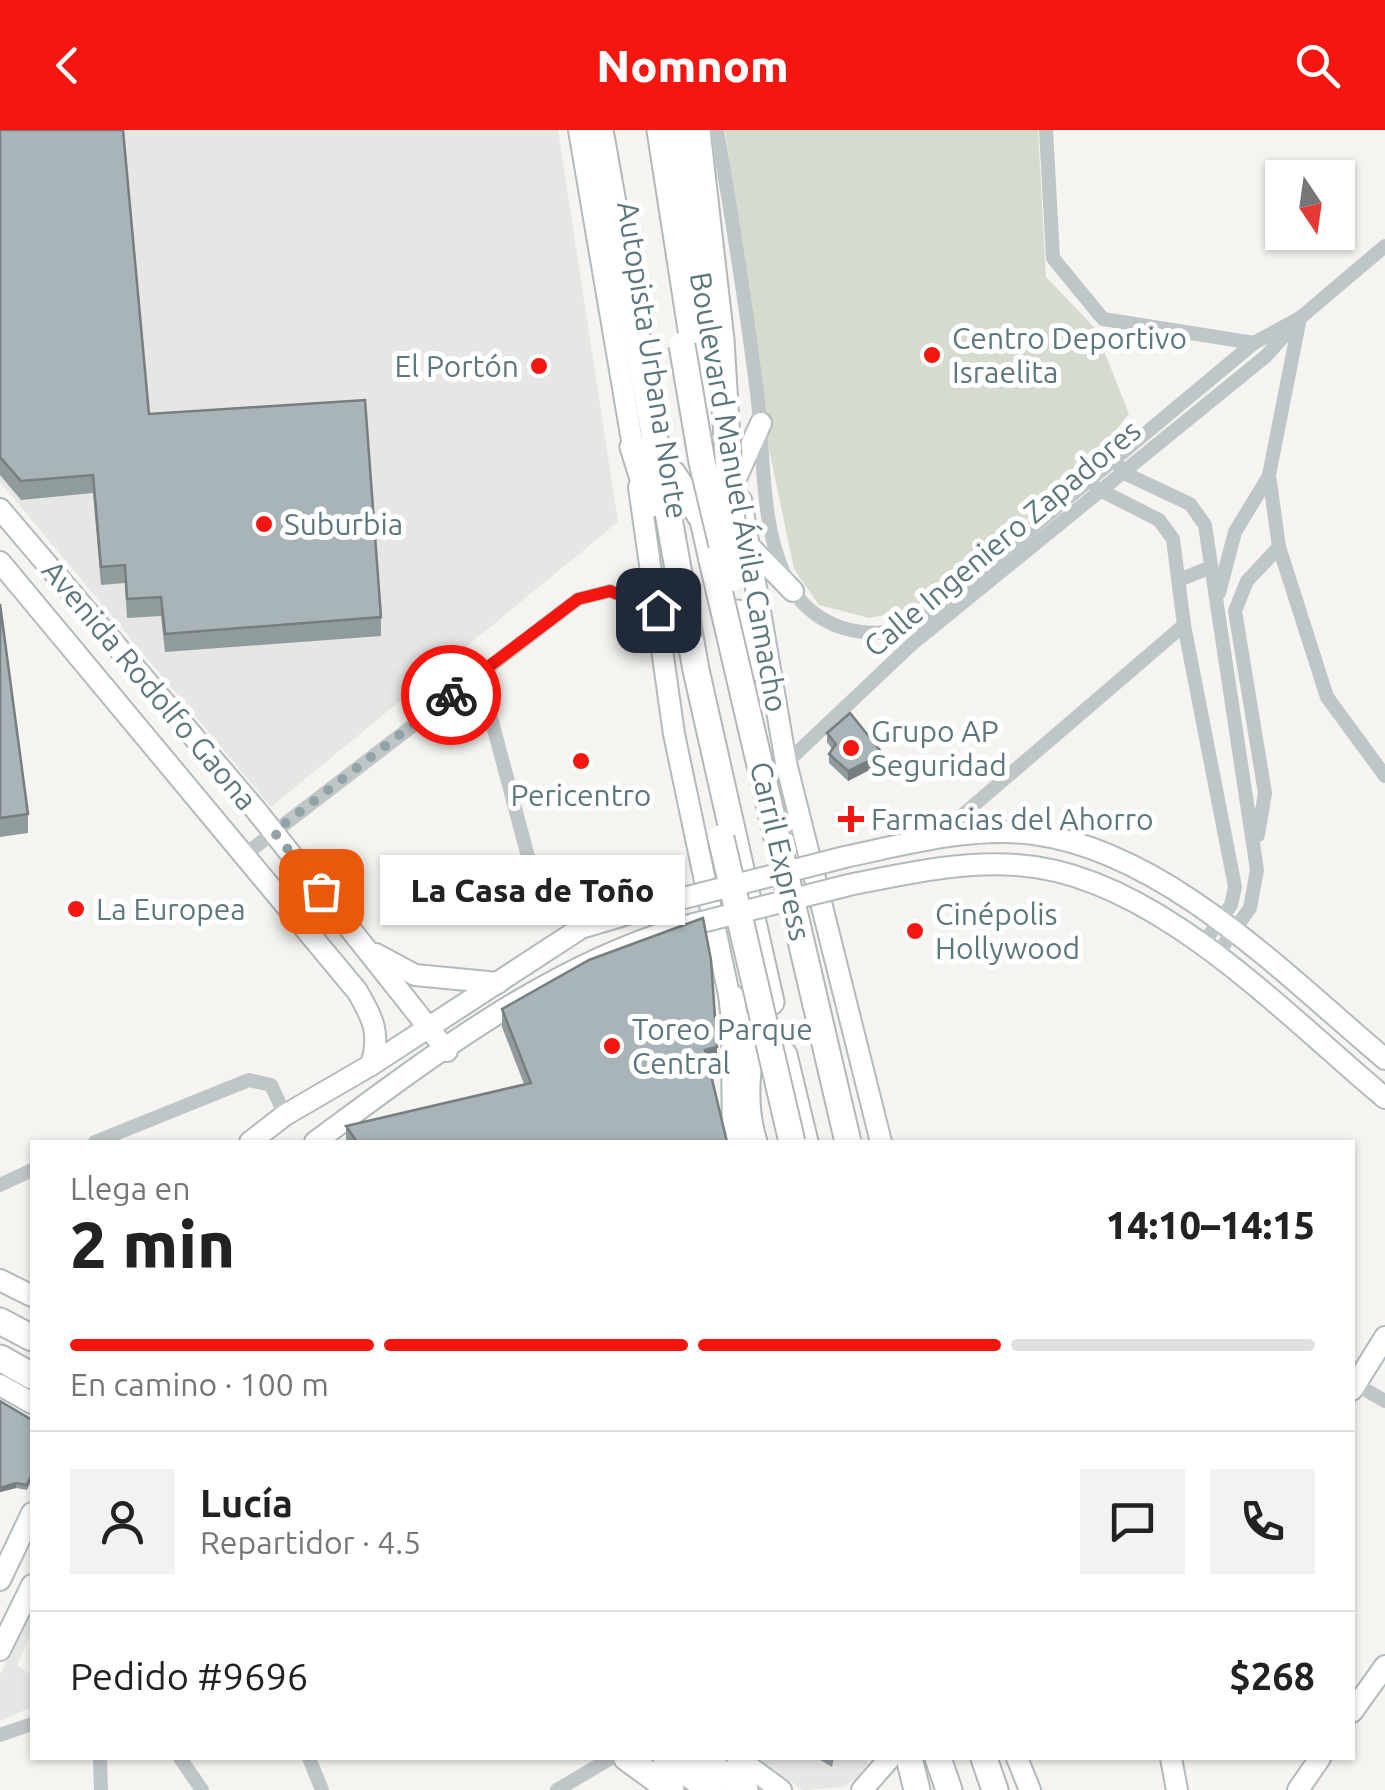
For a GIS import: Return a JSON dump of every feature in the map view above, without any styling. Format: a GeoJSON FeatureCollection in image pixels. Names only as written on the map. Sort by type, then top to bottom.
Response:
{"type":"FeatureCollection","features":[{"type":"Feature","properties":{"kind":"highway"},"geometry":{"type":"LineString","coordinates":[[600,130],[690,632],[805,1140]]}},
{"type":"Feature","properties":{"kind":"highway","name":"Autopista Urbana Norte"},"geometry":{"type":"LineString","coordinates":[[614,130],[685,550],[690,690],[704,770],[794,1140]]}},
{"type":"Feature","properties":{"kind":"highway","name":"Autopista Urbana Norte"},"geometry":{"type":"LineString","coordinates":[[644,130],[702,462],[778,760],[852,1140]]}},
{"type":"Feature","properties":{"kind":"highway","name":"Boulevard Manuel Ávila Camacho"},"geometry":{"type":"LineString","coordinates":[[660,130],[702,376],[722,606],[735,683],[791,947],[839,1140]]}},
{"type":"Feature","properties":{"kind":"highway"},"geometry":{"type":"LineString","coordinates":[[697,130],[721,340],[738,613]]}},
{"type":"Feature","properties":{"kind":"highway"},"geometry":{"type":"LineString","coordinates":[[633,447],[644,471],[674,610],[690,632]]}},
{"type":"Feature","properties":{"kind":"highway","name":"Carril Express"},"geometry":{"type":"LineString","coordinates":[[702,462],[712,560]]}},
{"type":"Feature","properties":{"kind":"highway","name":"Carril Express"},"geometry":{"type":"LineString","coordinates":[[672,474],[703,520],[852,1140]]}},
{"type":"Feature","properties":{"kind":"highway"},"geometry":{"type":"LineString","coordinates":[[741,1140],[747,1104],[748,1052],[767,984]]}},
{"type":"Feature","properties":{"kind":"highway"},"geometry":{"type":"LineString","coordinates":[[732,998],[739,1051],[741,1140]]}},
{"type":"Feature","properties":{"kind":"highway"},"geometry":{"type":"LineString","coordinates":[[794,1140],[798,1112]]}},
{"type":"Feature","properties":{"kind":"highway"},"geometry":{"type":"LineString","coordinates":[[1,1321],[30,1337]]}},
{"type":"Feature","properties":{"kind":"highway"},"geometry":{"type":"LineString","coordinates":[[0,1358],[30,1375]]}},
{"type":"Feature","properties":{"kind":"highway"},"geometry":{"type":"LineString","coordinates":[[630,1760],[671,1790]]}},
{"type":"Feature","properties":{"kind":"highway"},"geometry":{"type":"LineString","coordinates":[[655,1760],[695,1790]]}},
{"type":"Feature","properties":{"kind":"highway"},"geometry":{"type":"LineString","coordinates":[[669,1760],[711,1790]]}},
{"type":"Feature","properties":{"kind":"highway"},"geometry":{"type":"LineString","coordinates":[[704,1760],[744,1790]]}},
{"type":"Feature","properties":{"kind":"highway"},"geometry":{"type":"LineString","coordinates":[[957,1760],[966,1790]]}},
{"type":"Feature","properties":{"kind":"highway"},"geometry":{"type":"LineString","coordinates":[[992,1760],[1002,1790]]}},
{"type":"Feature","properties":{"kind":"highway"},"geometry":{"type":"LineString","coordinates":[[923,1774],[949,1790]]}},
{"type":"Feature","properties":{"kind":"main road"},"geometry":{"type":"LineString","coordinates":[[579,130],[633,447],[674,734],[732,998]]}},
{"type":"Feature","properties":{"kind":"main road","name":"Boulevard Manuel Ávila Camacho"},"geometry":{"type":"LineString","coordinates":[[680,130],[709,326],[737,476],[778,760],[880,1140]]}},
{"type":"Feature","properties":{"kind":"main road"},"geometry":{"type":"LineString","coordinates":[[737,476],[761,423]]}},
{"type":"Feature","properties":{"kind":"main road","name":"Avenida Rodolfo Gaona"},"geometry":{"type":"LineString","coordinates":[[0,509],[274,832],[447,1051]]}},
{"type":"Feature","properties":{"kind":"main road"},"geometry":{"type":"LineString","coordinates":[[747,544],[793,591]]}},
{"type":"Feature","properties":{"kind":"main road"},"geometry":{"type":"LineString","coordinates":[[14,579],[41,557]]}},
{"type":"Feature","properties":{"kind":"main road","name":"Avenida Rodolfo Gaona"},"geometry":{"type":"LineString","coordinates":[[0,562],[357,990],[375,1022],[377,1046],[371,1065]]}},
{"type":"Feature","properties":{"kind":"main road"},"geometry":{"type":"LineString","coordinates":[[984,865],[986,834]]}},
{"type":"Feature","properties":{"kind":"main road"},"geometry":{"type":"LineString","coordinates":[[253,1140],[285,1115],[371,1065],[581,928],[758,879],[937,837],[1032,834],[1082,844],[1129,863],[1227,927],[1385,1059]]}},
{"type":"Feature","properties":{"kind":"main road"},"geometry":{"type":"LineString","coordinates":[[318,1140],[555,978],[623,944],[849,885],[924,870],[984,865],[1037,867],[1082,878],[1138,900],[1209,951],[1385,1098]]}},
{"type":"Feature","properties":{"kind":"main road"},"geometry":{"type":"LineString","coordinates":[[368,949],[414,976],[498,984]]}},
{"type":"Feature","properties":{"kind":"main road"},"geometry":{"type":"LineString","coordinates":[[0,1280],[30,1295]]}},
{"type":"Feature","properties":{"kind":"main road"},"geometry":{"type":"LineString","coordinates":[[1355,1383],[1385,1337]]}},
{"type":"Feature","properties":{"kind":"main road"},"geometry":{"type":"LineString","coordinates":[[0,1386],[30,1402]]}},
{"type":"Feature","properties":{"kind":"main road"},"geometry":{"type":"LineString","coordinates":[[0,1580],[30,1518]]}},
{"type":"Feature","properties":{"kind":"main road"},"geometry":{"type":"LineString","coordinates":[[0,1650],[30,1589]]}},
{"type":"Feature","properties":{"kind":"main road"},"geometry":{"type":"LineString","coordinates":[[1355,1708],[1385,1666]]}},
{"type":"Feature","properties":{"kind":"main road"},"geometry":{"type":"LineString","coordinates":[[741,1760],[781,1790]]}},
{"type":"Feature","properties":{"kind":"main road"},"geometry":{"type":"LineString","coordinates":[[862,1790],[888,1760]]}},
{"type":"Feature","properties":{"kind":"main road"},"geometry":{"type":"LineString","coordinates":[[1018,1760],[1030,1790]]}},
{"type":"Feature","properties":{"kind":"main road"},"geometry":{"type":"LineString","coordinates":[[1171,1760],[1177,1790]]}},
{"type":"Feature","properties":{"kind":"main road"},"geometry":{"type":"LineString","coordinates":[[1300,1788],[1319,1760]]}},
{"type":"Feature","properties":{"kind":"street"},"geometry":{"type":"LineString","coordinates":[[717,130],[761,423],[774,543],[793,591]]}},
{"type":"Feature","properties":{"kind":"street"},"geometry":{"type":"LineString","coordinates":[[1046,130],[1053,258],[1103,318],[1254,344]]}},
{"type":"Feature","properties":{"kind":"street","name":"Calle Ingeniero Zapadores"},"geometry":{"type":"LineString","coordinates":[[1119,465],[1266,356],[1300,318],[1385,246]]}},
{"type":"Feature","properties":{"kind":"street"},"geometry":{"type":"LineString","coordinates":[[1300,318],[1269,475],[1279,547],[1327,698],[1385,776]]}},
{"type":"Feature","properties":{"kind":"street","name":"Calle Ingeniero Zapadores"},"geometry":{"type":"LineString","coordinates":[[778,760],[1254,344],[1300,318]]}},
{"type":"Feature","properties":{"kind":"street"},"geometry":{"type":"LineString","coordinates":[[1119,465],[1190,504],[1205,525],[1255,850],[1255,890],[1250,908],[1227,927],[1209,951]]}},
{"type":"Feature","properties":{"kind":"street"},"geometry":{"type":"LineString","coordinates":[[1216,602],[1235,532],[1269,475]]}},
{"type":"Feature","properties":{"kind":"street"},"geometry":{"type":"LineString","coordinates":[[1094,486],[1159,520],[1173,539],[1184,625],[1235,887],[1227,927]]}},
{"type":"Feature","properties":{"kind":"street"},"geometry":{"type":"LineString","coordinates":[[1255,850],[1265,794],[1236,611],[1247,581],[1279,547]]}},
{"type":"Feature","properties":{"kind":"street"},"geometry":{"type":"LineString","coordinates":[[1178,580],[1211,567]]}},
{"type":"Feature","properties":{"kind":"street","name":"Calle Ingeniero Zapadores"},"geometry":{"type":"LineString","coordinates":[[793,591],[832,623],[870,633],[901,631],[974,585]]}},
{"type":"Feature","properties":{"kind":"street"},"geometry":{"type":"LineString","coordinates":[[243,856],[578,599],[610,591],[658,610]]}},
{"type":"Feature","properties":{"kind":"street"},"geometry":{"type":"LineString","coordinates":[[937,837],[1184,625]]}},
{"type":"Feature","properties":{"kind":"street"},"geometry":{"type":"LineString","coordinates":[[480,673],[534,879],[581,928]]}},
{"type":"Feature","properties":{"kind":"street"},"geometry":{"type":"LineString","coordinates":[[101,1140],[249,1080],[271,1086],[285,1115]]}},
{"type":"Feature","properties":{"kind":"street"},"geometry":{"type":"LineString","coordinates":[[0,1184],[30,1171]]}},
{"type":"Feature","properties":{"kind":"street"},"geometry":{"type":"LineString","coordinates":[[1355,1386],[1385,1401]]}},
{"type":"Feature","properties":{"kind":"street"},"geometry":{"type":"LineString","coordinates":[[0,1735],[30,1725]]}},
{"type":"Feature","properties":{"kind":"street"},"geometry":{"type":"LineString","coordinates":[[100,1760],[101,1790]]}},
{"type":"Feature","properties":{"kind":"street"},"geometry":{"type":"LineString","coordinates":[[181,1760],[202,1790]]}},
{"type":"Feature","properties":{"kind":"street"},"geometry":{"type":"LineString","coordinates":[[311,1760],[322,1790]]}},
{"type":"Feature","properties":{"kind":"street"},"geometry":{"type":"LineString","coordinates":[[557,1790],[608,1760]]}},
{"type":"Feature","properties":{"kind":"shaded area"},"geometry":{"type":"Polygon","coordinates":[[[0,130],[558,130],[618,522],[271,807],[0,482],[0,130]]]}},
{"type":"Feature","properties":{"kind":"shaded area","name":"Centro Deportivo Israelita"},"geometry":{"type":"Polygon","coordinates":[[[725,130],[1038,130],[1046,277],[1095,328],[1129,414],[1075,481],[911,610],[869,618],[819,605],[794,569],[769,449],[725,130]]]}},
{"type":"Feature","properties":{"kind":"shaded area"},"geometry":{"type":"Polygon","coordinates":[[[30,1610],[30,1636],[17,1665],[30,1674],[30,1708],[0,1721],[0,1675],[30,1610]]]}},
{"type":"Feature","properties":{"kind":"shaded area"},"geometry":{"type":"Polygon","coordinates":[[[761,1760],[867,1760],[860,1776],[842,1787],[803,1790],[761,1760]]]}},
{"type":"Feature","properties":{"kind":"building"},"geometry":{"type":"Polygon","coordinates":[[[0,130],[123,130],[149,414],[365,400],[381,617],[165,634],[161,597],[127,599],[125,565],[101,567],[93,475],[21,481],[0,457],[0,130]]]}},
{"type":"Feature","properties":{"kind":"building"},"geometry":{"type":"Polygon","coordinates":[[[0,604],[28,814],[0,818],[0,604]]]}},
{"type":"Feature","properties":{"kind":"building","name":"Grupo AP Seguridad"},"geometry":{"type":"Polygon","coordinates":[[[850,713],[883,754],[848,771],[829,754],[836,744],[827,733],[850,713]]]}},
{"type":"Feature","properties":{"kind":"building","name":"Toreo Parque Central"},"geometry":{"type":"Polygon","coordinates":[[[703,918],[711,960],[717,1047],[705,1050],[727,1140],[356,1140],[346,1126],[531,1083],[502,1009],[589,960],[703,918]]]}},
{"type":"Feature","properties":{"kind":"building"},"geometry":{"type":"Polygon","coordinates":[[[0,1401],[30,1419],[30,1478],[27,1485],[16,1483],[0,1488],[0,1401]]]}},
{"type":"Feature","properties":{"kind":"way so far"},"geometry":{"type":"LineString","coordinates":[[321,891],[274,832],[451,695]]}},
{"type":"Feature","properties":{"kind":"place","name":"Centro Deportivo Israelita"},"geometry":{"type":"Point","coordinates":[932,355]}},
{"type":"Feature","properties":{"kind":"place","name":"El Portón"},"geometry":{"type":"Point","coordinates":[539,366]}},
{"type":"Feature","properties":{"kind":"place","name":"Suburbia"},"geometry":{"type":"Point","coordinates":[264,524]}},
{"type":"Feature","properties":{"kind":"place","name":"Grupo AP Seguridad"},"geometry":{"type":"Point","coordinates":[851,748]}},
{"type":"Feature","properties":{"kind":"place","name":"Pericentro"},"geometry":{"type":"Point","coordinates":[581,761]}},
{"type":"Feature","properties":{"kind":"place","name":"Farmacias del Ahorro"},"geometry":{"type":"Point","coordinates":[851,819]}},
{"type":"Feature","properties":{"kind":"place","name":"La Casa de Toño"},"geometry":{"type":"Point","coordinates":[321,891]}},
{"type":"Feature","properties":{"kind":"place","name":"La Europea"},"geometry":{"type":"Point","coordinates":[76,909]}},
{"type":"Feature","properties":{"kind":"place","name":"Cinépolis Hollywood"},"geometry":{"type":"Point","coordinates":[915,931]}},
{"type":"Feature","properties":{"kind":"place","name":"Toreo Parque Central"},"geometry":{"type":"Point","coordinates":[612,1046]}},
{"type":"Feature","properties":{"kind":"route"},"geometry":{"type":"LineString","coordinates":[[451,695],[578,599],[610,591],[658,610]]}}]}
